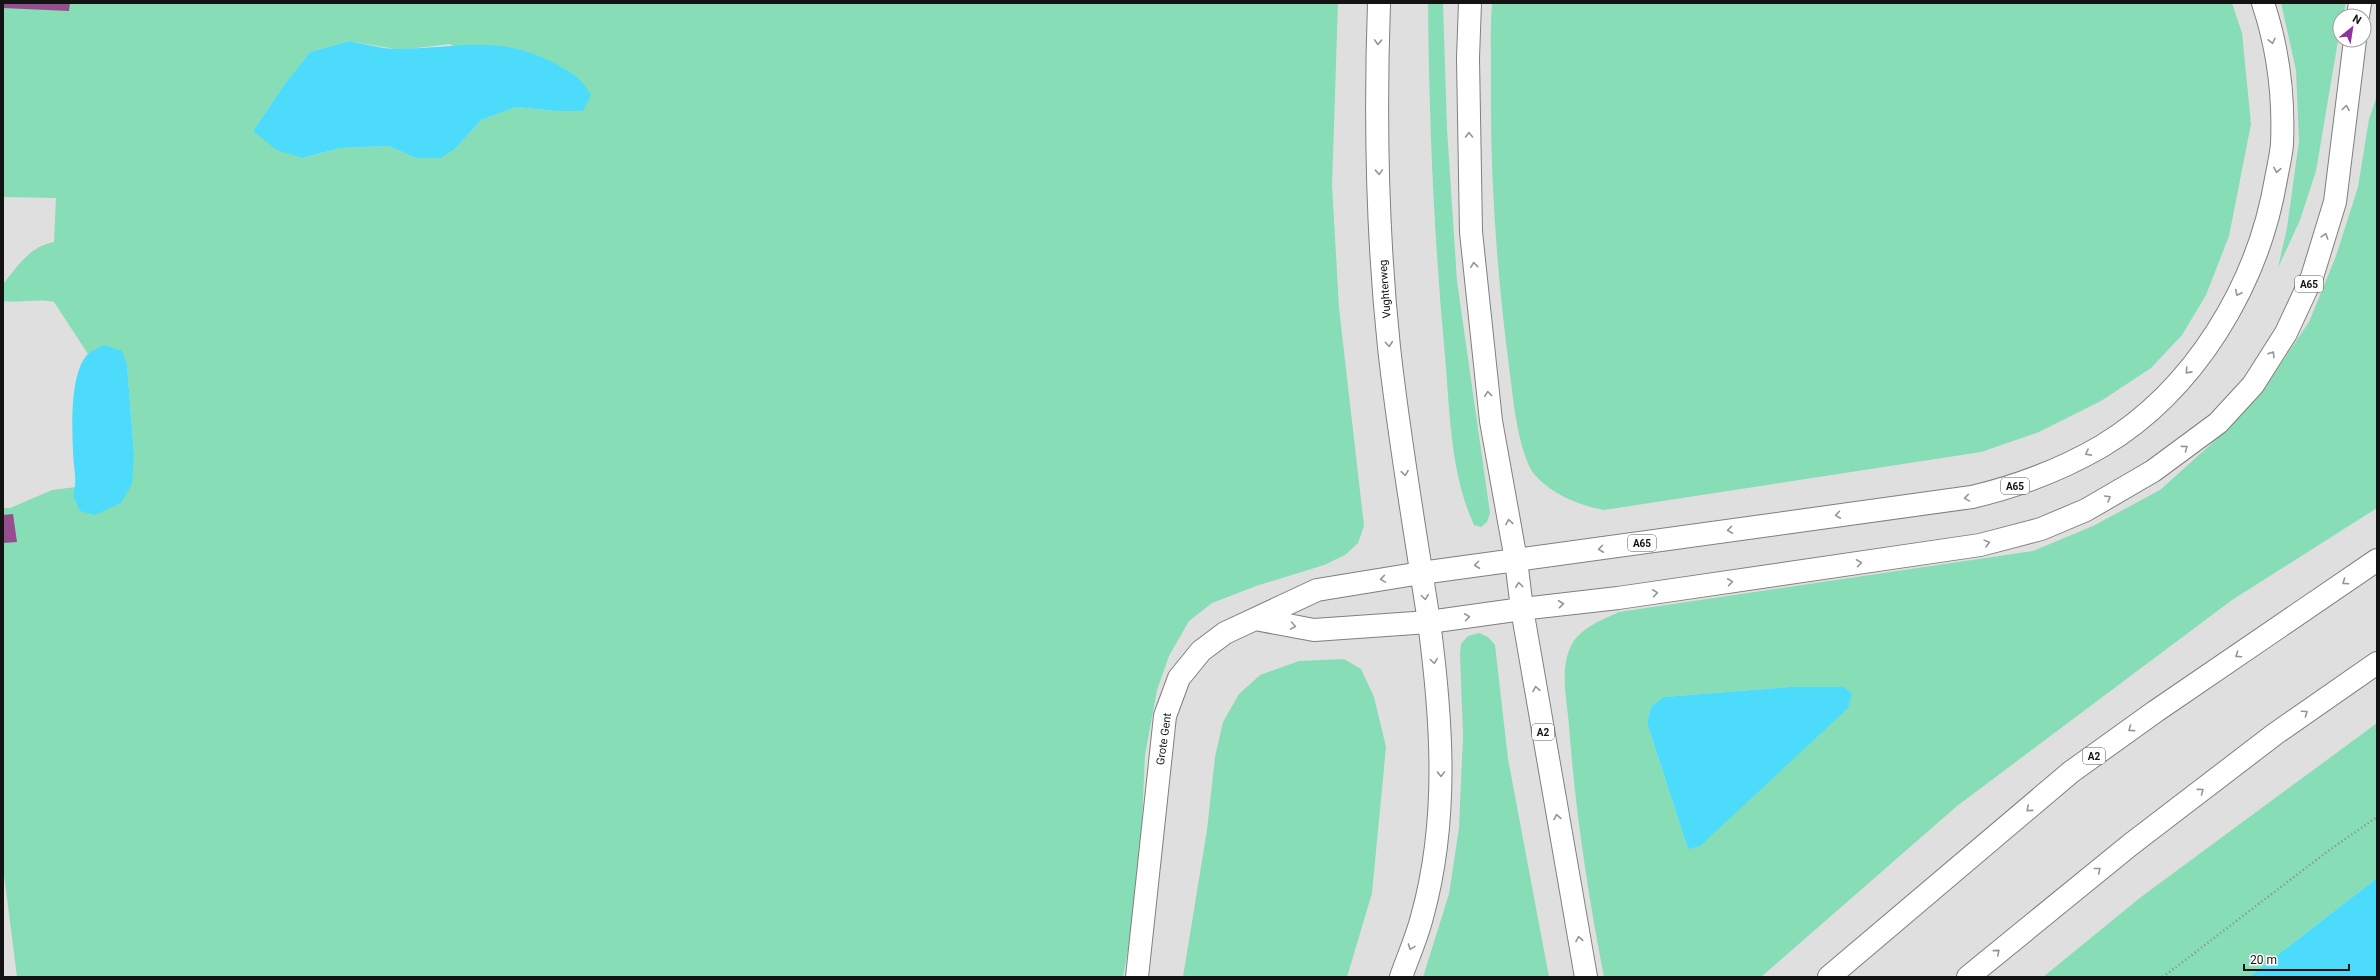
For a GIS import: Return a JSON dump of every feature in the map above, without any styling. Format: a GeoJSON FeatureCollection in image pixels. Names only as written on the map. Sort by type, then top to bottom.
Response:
{"type":"FeatureCollection","features":[{"type":"Feature","properties":{"kind":"main road","name":"Vughterweg"},"geometry":{"type":"LineString","coordinates":[[1379,3],[1377,74],[1382,260],[1389,345],[1400,444],[1437,685],[1441,795],[1433,863],[1422,917],[1401,977]]}},
{"type":"Feature","properties":{"kind":"main road"},"geometry":{"type":"LineString","coordinates":[[1255,619],[1314,630],[1428,622],[1522,609],[1516,560],[1491,421],[1471,232],[1468,58],[1470,3]]}},
{"type":"Feature","properties":{"kind":"main road","name":"A65"},"geometry":{"type":"LineString","coordinates":[[1516,560],[1972,497],[2009,488],[2061,468],[2103,446],[2170,391],[2192,367],[2228,313],[2251,267],[2270,212],[2282,145],[2280,75],[2263,3]]}},
{"type":"Feature","properties":{"kind":"main road","name":"A65"},"geometry":{"type":"LineString","coordinates":[[1522,609],[1618,598],[1980,545],[2041,529],[2086,510],[2153,472],[2218,423],[2253,385],[2286,333],[2312,277],[2335,202],[2354,48]]}},
{"type":"Feature","properties":{"kind":"main road","name":"Grote Gent"},"geometry":{"type":"LineString","coordinates":[[1137,977],[1165,716],[1179,678],[1201,651],[1225,633],[1317,590],[1421,573],[1516,560]]}},
{"type":"Feature","properties":{"kind":"main road","name":"A2"},"geometry":{"type":"LineString","coordinates":[[1829,977],[2071,772],[2156,711],[2377,560]]}},
{"type":"Feature","properties":{"kind":"main road","name":"A2"},"geometry":{"type":"LineString","coordinates":[[1522,609],[1586,977]]}},
{"type":"Feature","properties":{"kind":"main road"},"geometry":{"type":"LineString","coordinates":[[1968,977],[2130,845],[2275,734],[2377,663]]}},
{"type":"Feature","properties":{"kind":"path"},"geometry":{"type":"LineString","coordinates":[[2163,977],[2328,852],[2377,817]]}},
{"type":"Feature","properties":{"kind":"green space"},"geometry":{"type":"Polygon","coordinates":[[[3,3],[1338,3],[1332,185],[1339,308],[1364,526],[1358,543],[1345,555],[1324,565],[1256,586],[1212,603],[1189,621],[1169,656],[1157,690],[1145,755],[1139,890],[1123,977],[17,977],[3,867],[3,508],[10,508],[52,490],[76,487],[73,496],[134,453],[127,365],[103,345],[88,354],[54,302],[41,300],[3,301],[3,284],[25,258],[31,252],[45,244],[54,242],[56,198],[3,197],[3,3]],[[350,41],[310,52],[284,85],[253,131],[303,158],[340,148],[389,146],[416,158],[455,149],[481,120],[516,107],[555,111],[450,44],[400,50],[350,41]]]}},
{"type":"Feature","properties":{"kind":"green space"},"geometry":{"type":"Polygon","coordinates":[[[1428,3],[1443,3],[1447,129],[1457,281],[1490,513],[1487,522],[1481,527],[1474,525],[1466,505],[1460,485],[1452,442],[1435,224],[1431,136],[1428,3]]]}},
{"type":"Feature","properties":{"kind":"green space"},"geometry":{"type":"Polygon","coordinates":[[[1492,3],[2232,3],[2242,33],[2251,124],[2229,236],[2206,295],[2182,335],[2151,368],[2101,401],[2039,432],[1981,452],[1604,510],[1585,505],[1558,494],[1535,475],[1529,466],[1525,455],[1518,427],[1505,338],[1495,228],[1491,118],[1492,3]]]}},
{"type":"Feature","properties":{"kind":"green space"},"geometry":{"type":"Polygon","coordinates":[[[2281,3],[2346,3],[2345,8],[2332,8],[2332,48],[2337,48],[2316,171],[2300,220],[2278,268],[2287,228],[2299,141],[2296,70],[2281,3]]]}},
{"type":"Feature","properties":{"kind":"green space"},"geometry":{"type":"Polygon","coordinates":[[[2377,96],[2377,508],[2232,600],[1957,806],[1761,977],[1604,977],[1583,852],[1575,789],[1565,684],[1568,653],[1576,638],[1599,621],[1619,612],[2033,551],[2093,526],[2160,490],[2209,446],[2259,396],[2309,322],[2336,256],[2358,187],[2369,119],[2377,96]],[[1789,687],[1665,697],[1651,707],[1647,723],[1688,849],[1789,687]]]}},
{"type":"Feature","properties":{"kind":"green space"},"geometry":{"type":"Polygon","coordinates":[[[1479,633],[1488,637],[1495,645],[1508,759],[1549,977],[1423,977],[1449,894],[1459,828],[1463,735],[1460,654],[1461,644],[1468,636],[1479,633]]]}},
{"type":"Feature","properties":{"kind":"green space"},"geometry":{"type":"Polygon","coordinates":[[[1344,659],[1361,669],[1374,697],[1386,747],[1372,893],[1347,977],[1183,977],[1207,830],[1215,757],[1223,722],[1239,694],[1260,675],[1299,661],[1344,659]]]}},
{"type":"Feature","properties":{"kind":"green space"},"geometry":{"type":"Polygon","coordinates":[[[2377,723],[2377,878],[2249,977],[2043,977],[2141,897],[2377,723]]]}},
{"type":"Feature","properties":{"kind":"water"},"geometry":{"type":"Polygon","coordinates":[[[350,41],[382,48],[395,49],[480,45],[517,49],[536,55],[568,71],[584,84],[591,95],[583,111],[555,111],[516,107],[481,120],[455,149],[440,158],[416,158],[389,146],[340,148],[303,158],[277,150],[253,131],[284,85],[310,52],[350,41]]]}},
{"type":"Feature","properties":{"kind":"water"},"geometry":{"type":"Polygon","coordinates":[[[103,345],[122,351],[127,365],[134,453],[132,484],[121,503],[95,515],[80,511],[73,496],[75,478],[72,428],[73,401],[81,364],[87,355],[103,345]]]}},
{"type":"Feature","properties":{"kind":"water"},"geometry":{"type":"Polygon","coordinates":[[[1789,687],[1843,687],[1852,693],[1848,708],[1700,846],[1688,849],[1647,723],[1651,707],[1664,697],[1789,687]]]}},
{"type":"Feature","properties":{"kind":"water"},"geometry":{"type":"Polygon","coordinates":[[[2377,878],[2377,977],[2249,977],[2377,878]]]}},
{"type":"Feature","properties":{"kind":"building"},"geometry":{"type":"Polygon","coordinates":[[[3,3],[70,3],[69,11],[3,8],[3,3]]]}},
{"type":"Feature","properties":{"kind":"building"},"geometry":{"type":"Polygon","coordinates":[[[13,514],[17,542],[3,543],[3,515],[13,514]]]}}]}
